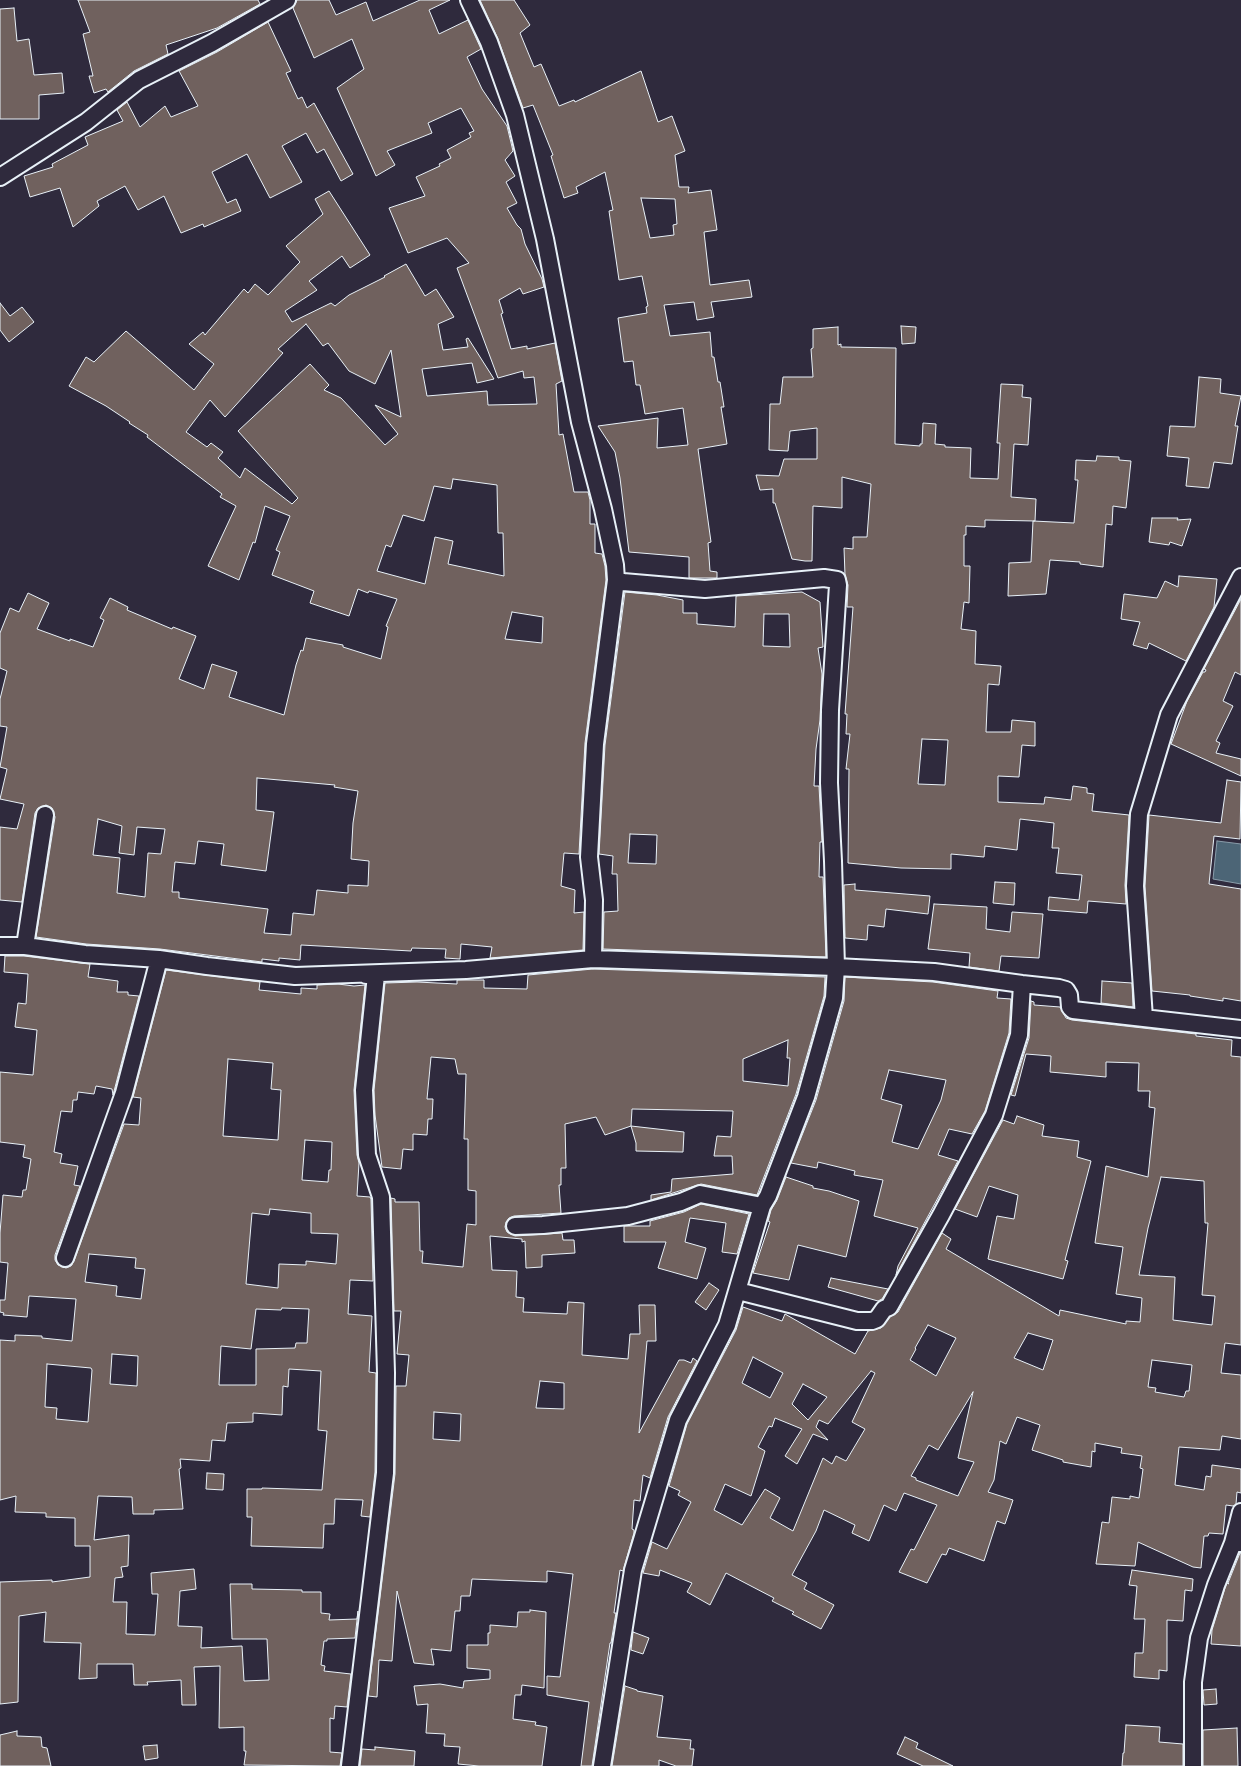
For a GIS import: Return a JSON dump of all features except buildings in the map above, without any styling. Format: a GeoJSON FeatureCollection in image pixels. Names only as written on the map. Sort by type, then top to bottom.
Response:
{"type":"FeatureCollection","features":[{"type":"Feature","properties":{"kind":"street"},"geometry":{"type":"LineString","coordinates":[[0,177],[86,122],[140,80],[212,43],[287,0]]}},
{"type":"Feature","properties":{"kind":"street"},"geometry":{"type":"LineString","coordinates":[[469,0],[489,42],[515,115],[545,239],[580,422],[603,509],[615,565],[616,580],[595,744],[589,858],[594,900],[594,959]]}},
{"type":"Feature","properties":{"kind":"street"},"geometry":{"type":"LineString","coordinates":[[1144,1018],[1135,886],[1139,814],[1168,715],[1241,576]]}},
{"type":"Feature","properties":{"kind":"street"},"geometry":{"type":"LineString","coordinates":[[602,1766],[633,1570],[678,1420],[727,1325],[762,1206],[768,1196],[806,1097],[834,998],[836,967],[829,783],[830,710],[835,646],[837,580],[824,578],[705,589],[616,580]]}},
{"type":"Feature","properties":{"kind":"street"},"geometry":{"type":"LineString","coordinates":[[25,946],[45,815]]}},
{"type":"Feature","properties":{"kind":"street"},"geometry":{"type":"LineString","coordinates":[[0,946],[25,946],[85,954],[159,959],[296,976],[376,975],[364,1090],[366,1155],[381,1197],[386,1373],[385,1473],[350,1766]]}},
{"type":"Feature","properties":{"kind":"street"},"geometry":{"type":"LineString","coordinates":[[65,1258],[124,1094],[159,959]]}},
{"type":"Feature","properties":{"kind":"street"},"geometry":{"type":"LineString","coordinates":[[359,975],[476,970],[594,959],[934,972],[1059,988],[1066,990],[1069,995],[1070,1007],[1073,1010],[1241,1029]]}},
{"type":"Feature","properties":{"kind":"street"},"geometry":{"type":"LineString","coordinates":[[738,1291],[857,1321],[872,1322],[877,1319],[884,1308],[889,1307],[994,1115],[1019,1035],[1022,984]]}},
{"type":"Feature","properties":{"kind":"street"},"geometry":{"type":"LineString","coordinates":[[516,1226],[628,1216],[681,1202],[700,1194],[762,1206]]}},
{"type":"Feature","properties":{"kind":"street"},"geometry":{"type":"LineString","coordinates":[[1193,1766],[1193,1682],[1199,1638],[1216,1585],[1237,1543],[1241,1512]]}},
{"type":"Feature","properties":{"kind":"water"},"geometry":{"type":"Polygon","coordinates":[[[1217,841],[1241,844],[1241,884],[1213,879],[1217,841]]]}}]}
